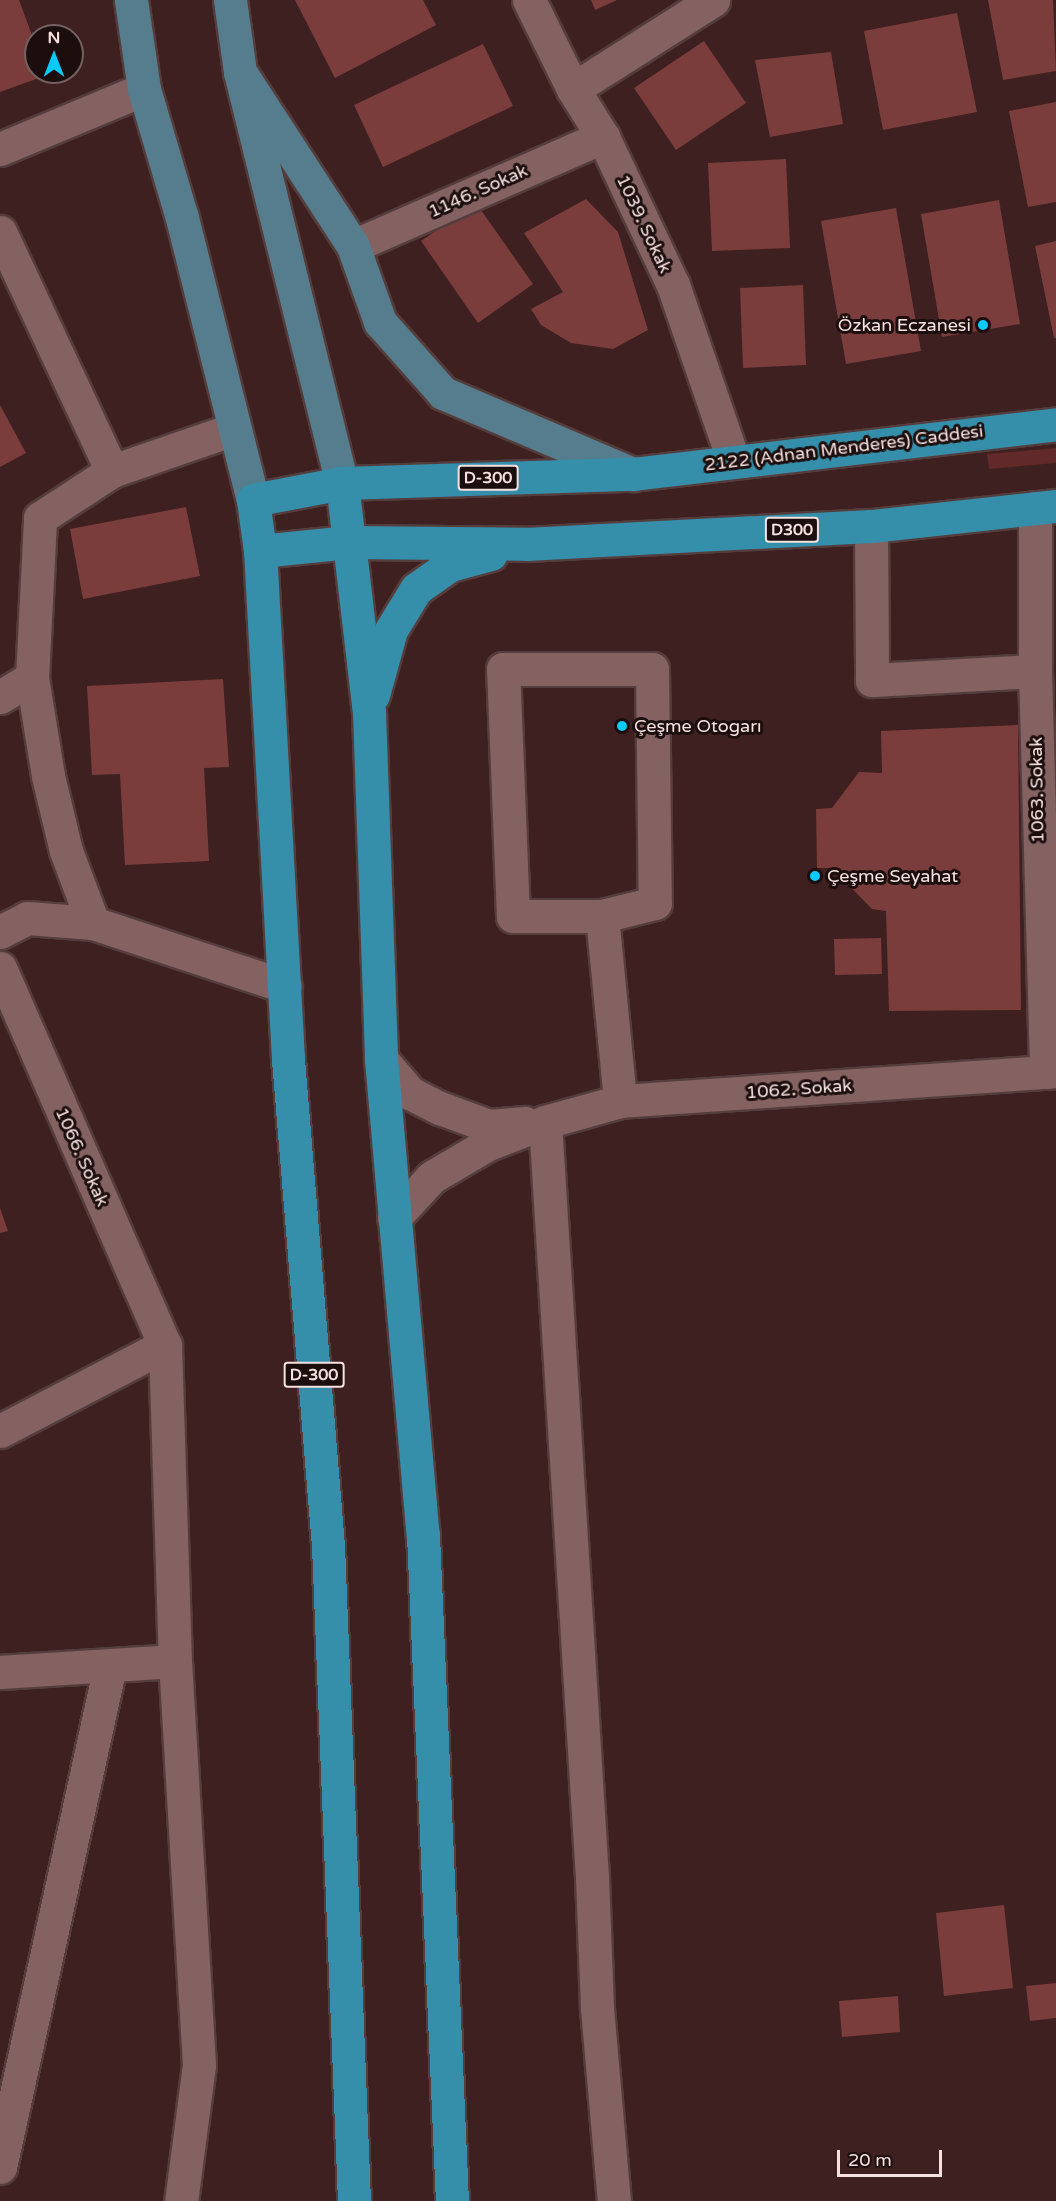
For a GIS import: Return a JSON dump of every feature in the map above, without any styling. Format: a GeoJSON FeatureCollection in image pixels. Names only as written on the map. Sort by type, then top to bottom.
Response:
{"type":"FeatureCollection","features":[{"type":"Feature","properties":{"kind":"highway","name":"2122 (Adnan Menderes) Caddesi"},"geometry":{"type":"LineString","coordinates":[[633,474],[733,459],[1056,423]]}},
{"type":"Feature","properties":{"kind":"highway","name":"D-300"},"geometry":{"type":"LineString","coordinates":[[354,2201],[328,1546],[285,986],[260,551],[253,500],[342,483],[633,474]]}},
{"type":"Feature","properties":{"kind":"highway"},"geometry":{"type":"LineString","coordinates":[[342,483],[369,712],[381,1059],[423,1535],[452,2201]]}},
{"type":"Feature","properties":{"kind":"highway","name":"D300"},"geometry":{"type":"LineString","coordinates":[[526,544],[871,526],[1045,507]]}},
{"type":"Feature","properties":{"kind":"highway"},"geometry":{"type":"LineString","coordinates":[[260,551],[349,542],[526,544]]}},
{"type":"Feature","properties":{"kind":"highway"},"geometry":{"type":"LineString","coordinates":[[369,712],[391,630],[416,589],[450,565],[526,544]]}},
{"type":"Feature","properties":{"kind":"main road"},"geometry":{"type":"LineString","coordinates":[[131,0],[144,89],[182,218],[253,500]]}},
{"type":"Feature","properties":{"kind":"main road"},"geometry":{"type":"LineString","coordinates":[[230,0],[240,72],[342,483]]}},
{"type":"Feature","properties":{"kind":"main road"},"geometry":{"type":"LineString","coordinates":[[240,72],[353,246],[380,322],[443,393],[633,474]]}},
{"type":"Feature","properties":{"kind":"street","name":"1039. Sokak"},"geometry":{"type":"LineString","coordinates":[[529,0],[573,89],[603,137],[673,285],[733,459]]}},
{"type":"Feature","properties":{"kind":"street"},"geometry":{"type":"LineString","coordinates":[[573,89],[712,0]]}},
{"type":"Feature","properties":{"kind":"street"},"geometry":{"type":"LineString","coordinates":[[0,148],[144,89]]}},
{"type":"Feature","properties":{"kind":"street","name":"1146. Sokak"},"geometry":{"type":"LineString","coordinates":[[353,246],[603,137]]}},
{"type":"Feature","properties":{"kind":"street"},"geometry":{"type":"LineString","coordinates":[[0,232],[112,471]]}},
{"type":"Feature","properties":{"kind":"street"},"geometry":{"type":"LineString","coordinates":[[93,922],[64,841],[48,776],[32,678],[40,518],[112,471],[234,429]]}},
{"type":"Feature","properties":{"kind":"street","name":"1063. Sokak"},"geometry":{"type":"LineString","coordinates":[[1045,507],[1045,573],[1035,671],[1047,853],[1051,1071]]}},
{"type":"Feature","properties":{"kind":"street"},"geometry":{"type":"LineString","coordinates":[[871,526],[872,680],[1035,671]]}},
{"type":"Feature","properties":{"kind":"street"},"geometry":{"type":"LineString","coordinates":[[503,669],[652,669],[655,903],[602,916],[513,916],[503,669]]}},
{"type":"Feature","properties":{"kind":"street"},"geometry":{"type":"LineString","coordinates":[[0,697],[32,678]]}},
{"type":"Feature","properties":{"kind":"street"},"geometry":{"type":"LineString","coordinates":[[602,916],[620,1101]]}},
{"type":"Feature","properties":{"kind":"street"},"geometry":{"type":"LineString","coordinates":[[0,932],[27,918],[93,922],[285,986]]}},
{"type":"Feature","properties":{"kind":"street","name":"1066. Sokak"},"geometry":{"type":"LineString","coordinates":[[0,968],[165,1345]]}},
{"type":"Feature","properties":{"kind":"street"},"geometry":{"type":"LineString","coordinates":[[381,1059],[410,1093],[440,1108],[489,1126],[544,1122]]}},
{"type":"Feature","properties":{"kind":"street","name":"1062. Sokak"},"geometry":{"type":"LineString","coordinates":[[544,1122],[620,1101],[1051,1071]]}},
{"type":"Feature","properties":{"kind":"street"},"geometry":{"type":"LineString","coordinates":[[394,1218],[432,1177],[488,1144],[544,1122]]}},
{"type":"Feature","properties":{"kind":"street"},"geometry":{"type":"LineString","coordinates":[[544,1122],[592,1877],[597,2008],[614,2201]]}},
{"type":"Feature","properties":{"kind":"street"},"geometry":{"type":"LineString","coordinates":[[0,1431],[165,1345],[175,1661],[199,2064],[181,2201]]}},
{"type":"Feature","properties":{"kind":"street"},"geometry":{"type":"LineString","coordinates":[[0,1672],[175,1661]]}},
{"type":"Feature","properties":{"kind":"street"},"geometry":{"type":"LineString","coordinates":[[0,2168],[110,1665]]}},
{"type":"Feature","properties":{"kind":"shaded area"},"geometry":{"type":"Polygon","coordinates":[[[1056,448],[1056,463],[989,469],[987,454],[1056,448]]]}},
{"type":"Feature","properties":{"kind":"building"},"geometry":{"type":"Polygon","coordinates":[[[0,0],[19,0],[28,24],[24,24],[24,83],[0,92],[0,0]]]}},
{"type":"Feature","properties":{"kind":"building"},"geometry":{"type":"Polygon","coordinates":[[[295,0],[423,0],[436,25],[335,78],[295,0]]]}},
{"type":"Feature","properties":{"kind":"building"},"geometry":{"type":"Polygon","coordinates":[[[591,0],[617,0],[595,10],[591,0]]]}},
{"type":"Feature","properties":{"kind":"building"},"geometry":{"type":"Polygon","coordinates":[[[988,0],[1053,0],[1056,71],[1003,80],[988,0]]]}},
{"type":"Feature","properties":{"kind":"building"},"geometry":{"type":"Polygon","coordinates":[[[957,13],[977,112],[883,130],[864,31],[957,13]]]}},
{"type":"Feature","properties":{"kind":"building"},"geometry":{"type":"Polygon","coordinates":[[[704,41],[746,103],[676,150],[634,88],[704,41]]]}},
{"type":"Feature","properties":{"kind":"building"},"geometry":{"type":"Polygon","coordinates":[[[483,44],[513,106],[383,167],[354,105],[483,44]]]}},
{"type":"Feature","properties":{"kind":"building"},"geometry":{"type":"Polygon","coordinates":[[[831,52],[843,124],[770,137],[755,60],[831,52]]]}},
{"type":"Feature","properties":{"kind":"building"},"geometry":{"type":"Polygon","coordinates":[[[1056,102],[1056,202],[1028,207],[1009,111],[1056,102]]]}},
{"type":"Feature","properties":{"kind":"building"},"geometry":{"type":"Polygon","coordinates":[[[786,159],[790,248],[712,251],[708,163],[786,159]]]}},
{"type":"Feature","properties":{"kind":"building"},"geometry":{"type":"Polygon","coordinates":[[[586,199],[618,232],[648,330],[613,349],[571,343],[541,325],[531,309],[563,292],[524,233],[586,199]]]}},
{"type":"Feature","properties":{"kind":"building"},"geometry":{"type":"Polygon","coordinates":[[[999,200],[1020,324],[942,337],[921,214],[999,200]]]}},
{"type":"Feature","properties":{"kind":"building"},"geometry":{"type":"Polygon","coordinates":[[[476,203],[533,284],[478,323],[421,241],[476,203]]]}},
{"type":"Feature","properties":{"kind":"building"},"geometry":{"type":"Polygon","coordinates":[[[896,208],[921,351],[846,364],[821,221],[896,208]]]}},
{"type":"Feature","properties":{"kind":"building"},"geometry":{"type":"Polygon","coordinates":[[[1056,241],[1056,338],[1054,338],[1035,246],[1056,241]]]}},
{"type":"Feature","properties":{"kind":"building"},"geometry":{"type":"Polygon","coordinates":[[[803,285],[806,365],[743,368],[740,288],[803,285]]]}},
{"type":"Feature","properties":{"kind":"building"},"geometry":{"type":"Polygon","coordinates":[[[0,405],[26,453],[0,467],[0,405]]]}},
{"type":"Feature","properties":{"kind":"building"},"geometry":{"type":"Polygon","coordinates":[[[186,507],[200,576],[83,599],[70,529],[186,507]]]}},
{"type":"Feature","properties":{"kind":"building"},"geometry":{"type":"Polygon","coordinates":[[[223,679],[229,767],[204,768],[209,861],[125,865],[120,774],[92,775],[87,686],[223,679]]]}},
{"type":"Feature","properties":{"kind":"building"},"geometry":{"type":"Polygon","coordinates":[[[1018,725],[1021,1010],[889,1011],[886,911],[872,909],[832,868],[817,868],[816,809],[832,808],[859,772],[882,773],[881,731],[1018,725]]]}},
{"type":"Feature","properties":{"kind":"building"},"geometry":{"type":"Polygon","coordinates":[[[881,938],[882,974],[835,975],[834,939],[881,938]]]}},
{"type":"Feature","properties":{"kind":"building"},"geometry":{"type":"Polygon","coordinates":[[[0,1208],[8,1231],[0,1233],[0,1208]]]}},
{"type":"Feature","properties":{"kind":"building"},"geometry":{"type":"Polygon","coordinates":[[[1004,1905],[1013,1988],[944,1996],[936,1913],[1004,1905]]]}},
{"type":"Feature","properties":{"kind":"building"},"geometry":{"type":"Polygon","coordinates":[[[1056,1983],[1056,2018],[1030,2021],[1026,1986],[1056,1983]]]}},
{"type":"Feature","properties":{"kind":"building"},"geometry":{"type":"Polygon","coordinates":[[[898,1996],[900,2032],[842,2037],[839,2001],[898,1996]]]}},
{"type":"Feature","properties":{"kind":"place","name":"Özkan Eczanesi"},"geometry":{"type":"Point","coordinates":[983,325]}},
{"type":"Feature","properties":{"kind":"place","name":"Çeşme Otogarı"},"geometry":{"type":"Point","coordinates":[622,726]}},
{"type":"Feature","properties":{"kind":"place","name":"Çeşme Seyahat"},"geometry":{"type":"Point","coordinates":[815,876]}}]}
